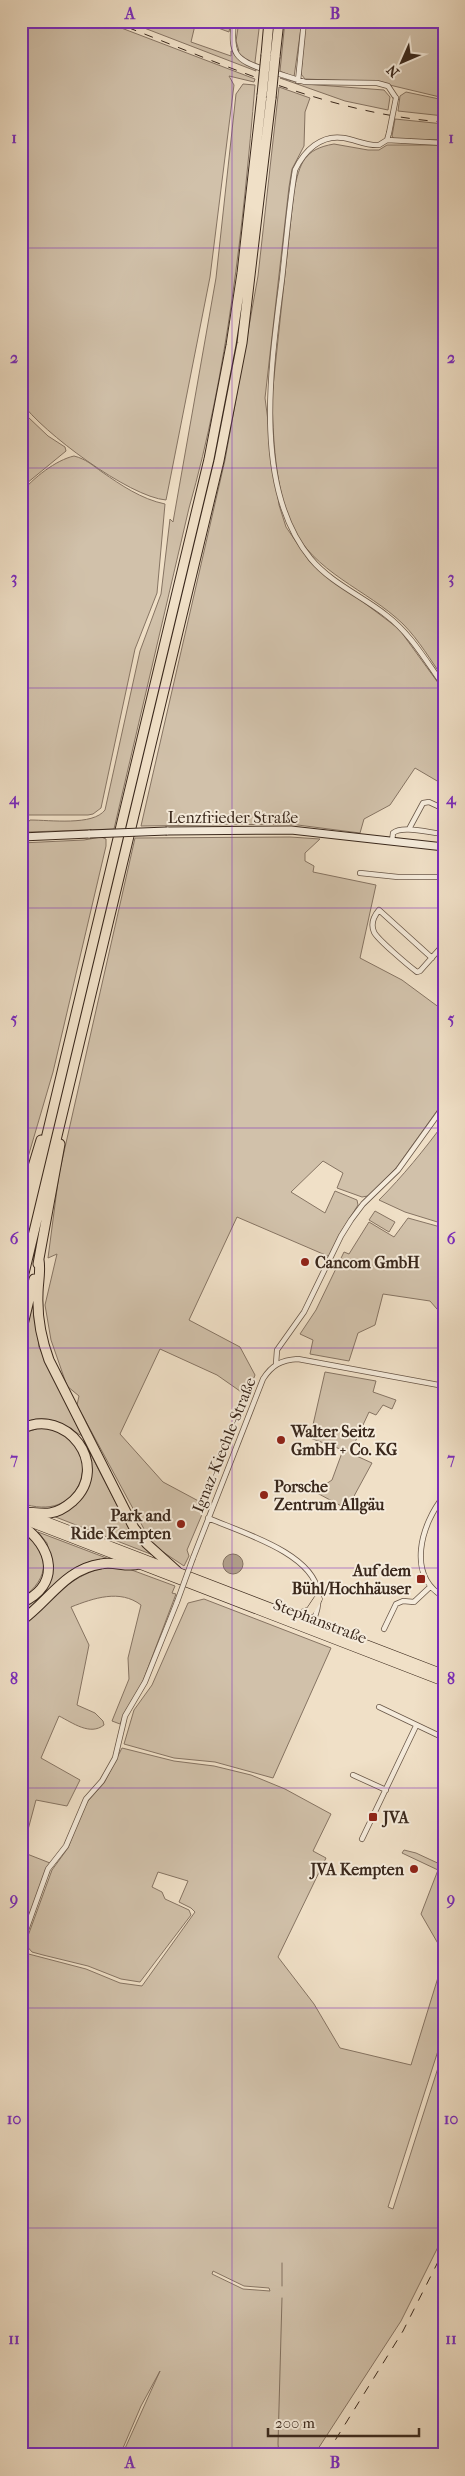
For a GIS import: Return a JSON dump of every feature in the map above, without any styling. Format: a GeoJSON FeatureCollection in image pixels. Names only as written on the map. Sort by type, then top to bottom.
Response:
{"type":"FeatureCollection","features":[{"type":"Feature","properties":{"kind":"highway"},"geometry":{"type":"LineString","coordinates":[[21,1286],[219,461],[246,314],[270,56],[269,21]]}},
{"type":"Feature","properties":{"kind":"highway"},"geometry":{"type":"LineString","coordinates":[[270,56],[279,21]]}},
{"type":"Feature","properties":{"kind":"highway"},"geometry":{"type":"LineString","coordinates":[[21,1243],[209,459],[231,346],[266,96]]}},
{"type":"Feature","properties":{"kind":"highway"},"geometry":{"type":"LineString","coordinates":[[21,1206],[40,1141],[51,1120]]}},
{"type":"Feature","properties":{"kind":"highway"},"geometry":{"type":"LineString","coordinates":[[21,1333],[39,1260],[56,1169],[60,1146],[58,1132]]}},
{"type":"Feature","properties":{"kind":"highway"},"geometry":{"type":"LineString","coordinates":[[39,1260],[38,1307],[41,1338],[49,1360],[134,1528],[147,1544],[177,1571]]}},
{"type":"Feature","properties":{"kind":"highway"},"geometry":{"type":"LineString","coordinates":[[21,1429],[40,1424],[63,1428],[75,1438],[83,1450],[87,1473],[84,1486],[78,1497],[61,1510],[50,1513],[22,1514]]}},
{"type":"Feature","properties":{"kind":"highway"},"geometry":{"type":"LineString","coordinates":[[21,1525],[35,1535],[44,1546],[48,1558],[44,1582],[31,1598],[21,1603]]}},
{"type":"Feature","properties":{"kind":"highway"},"geometry":{"type":"LineString","coordinates":[[21,1621],[72,1574],[102,1563],[132,1566],[139,1564]]}},
{"type":"Feature","properties":{"kind":"main road","name":"Stephanstraße"},"geometry":{"type":"LineString","coordinates":[[22,1514],[177,1571],[444,1674]]}},
{"type":"Feature","properties":{"kind":"main road","name":"Stephanstraße"},"geometry":{"type":"LineString","coordinates":[[22,1514],[139,1564],[444,1682]]}},
{"type":"Feature","properties":{"kind":"main road"},"geometry":{"type":"LineString","coordinates":[[294,1616],[310,1610],[318,1600]]}},
{"type":"Feature","properties":{"kind":"street"},"geometry":{"type":"LineString","coordinates":[[234,21],[231,41],[235,54],[244,62],[298,81],[388,86],[396,98],[387,140]]}},
{"type":"Feature","properties":{"kind":"street"},"geometry":{"type":"LineString","coordinates":[[298,81],[304,21]]}},
{"type":"Feature","properties":{"kind":"street"},"geometry":{"type":"LineString","coordinates":[[444,143],[387,140],[374,145],[342,138],[323,141],[310,147],[295,170],[270,373],[270,421],[282,505],[289,526],[299,544],[323,570],[401,627],[444,686]]}},
{"type":"Feature","properties":{"kind":"street"},"geometry":{"type":"LineString","coordinates":[[409,829],[423,803],[429,802],[444,810]]}},
{"type":"Feature","properties":{"kind":"street"},"geometry":{"type":"LineString","coordinates":[[392,841],[393,832],[397,829],[444,834]]}},
{"type":"Feature","properties":{"kind":"street","name":"Lenzfrieder Straße"},"geometry":{"type":"LineString","coordinates":[[21,836],[167,831],[291,830],[444,847]]}},
{"type":"Feature","properties":{"kind":"street"},"geometry":{"type":"LineString","coordinates":[[360,873],[398,877],[444,877]]}},
{"type":"Feature","properties":{"kind":"street"},"geometry":{"type":"LineString","coordinates":[[432,958],[379,910],[373,920],[374,931],[415,970],[420,971],[443,947]]}},
{"type":"Feature","properties":{"kind":"street"},"geometry":{"type":"LineString","coordinates":[[276,1364],[277,1350],[304,1312],[341,1236],[351,1220],[363,1204],[398,1170],[444,1106]]}},
{"type":"Feature","properties":{"kind":"street","name":"Ignaz-Kiechle-Straße"},"geometry":{"type":"LineString","coordinates":[[21,1944],[48,1869],[66,1846],[86,1799],[102,1781],[115,1758],[125,1716],[145,1682],[263,1379],[276,1364],[298,1359],[444,1386]]}},
{"type":"Feature","properties":{"kind":"street"},"geometry":{"type":"LineString","coordinates":[[444,1496],[430,1520],[419,1556],[424,1578],[430,1587],[444,1597]]}},
{"type":"Feature","properties":{"kind":"street"},"geometry":{"type":"LineString","coordinates":[[208,1518],[299,1561],[314,1577],[318,1600],[310,1631]]}},
{"type":"Feature","properties":{"kind":"street"},"geometry":{"type":"LineString","coordinates":[[384,1629],[396,1604],[403,1601],[414,1602],[430,1587]]}},
{"type":"Feature","properties":{"kind":"street"},"geometry":{"type":"LineString","coordinates":[[379,1707],[444,1738]]}},
{"type":"Feature","properties":{"kind":"street"},"geometry":{"type":"LineString","coordinates":[[362,1839],[416,1726]]}},
{"type":"Feature","properties":{"kind":"street"},"geometry":{"type":"LineString","coordinates":[[353,1774],[386,1790]]}},
{"type":"Feature","properties":{"kind":"shaded area"},"geometry":{"type":"Polygon","coordinates":[[[21,21],[103,21],[255,79],[254,82],[229,76],[234,85],[210,277],[166,500],[131,488],[109,476],[47,430],[21,402],[21,21]]]}},
{"type":"Feature","properties":{"kind":"shaded area"},"geometry":{"type":"Polygon","coordinates":[[[126,21],[196,21],[191,42],[231,56],[231,51],[239,51],[236,41],[239,21],[260,21],[255,62],[256,71],[126,21]]]}},
{"type":"Feature","properties":{"kind":"shaded area"},"geometry":{"type":"Polygon","coordinates":[[[199,21],[231,21],[229,32],[199,21]]]}},
{"type":"Feature","properties":{"kind":"shaded area"},"geometry":{"type":"Polygon","coordinates":[[[285,21],[302,21],[294,77],[280,71],[285,21]]]}},
{"type":"Feature","properties":{"kind":"shaded area"},"geometry":{"type":"Polygon","coordinates":[[[305,21],[444,21],[444,98],[377,82],[305,79],[301,74],[305,21]]]}},
{"type":"Feature","properties":{"kind":"shaded area"},"geometry":{"type":"Polygon","coordinates":[[[280,78],[305,84],[384,90],[390,97],[388,110],[345,101],[280,78]]]}},
{"type":"Feature","properties":{"kind":"shaded area"},"geometry":{"type":"Polygon","coordinates":[[[243,84],[255,85],[239,245],[224,351],[203,456],[189,508],[114,829],[28,832],[24,827],[30,820],[81,820],[99,815],[105,810],[140,651],[161,594],[170,519],[173,522],[216,278],[236,94],[243,84]]]}},
{"type":"Feature","properties":{"kind":"shaded area"},"geometry":{"type":"Polygon","coordinates":[[[279,87],[310,98],[305,112],[304,146],[292,169],[289,187],[265,398],[279,505],[286,527],[310,562],[399,629],[444,691],[444,785],[415,768],[390,805],[364,819],[360,833],[290,824],[141,826],[225,460],[258,276],[279,87]]]}},
{"type":"Feature","properties":{"kind":"shaded area"},"geometry":{"type":"Polygon","coordinates":[[[406,92],[444,100],[444,116],[398,111],[400,96],[406,92]]]}},
{"type":"Feature","properties":{"kind":"shaded area"},"geometry":{"type":"Polygon","coordinates":[[[395,119],[444,124],[444,140],[394,139],[392,136],[395,119]]]}},
{"type":"Feature","properties":{"kind":"shaded area"},"geometry":{"type":"Polygon","coordinates":[[[334,144],[368,150],[379,150],[387,145],[444,145],[444,679],[420,644],[403,624],[373,600],[327,568],[313,555],[301,541],[291,524],[281,494],[274,444],[272,396],[294,190],[301,165],[305,159],[316,150],[334,144]]]}},
{"type":"Feature","properties":{"kind":"shaded area"},"geometry":{"type":"Polygon","coordinates":[[[21,407],[28,417],[48,436],[65,447],[66,451],[21,488],[21,407]]]}},
{"type":"Feature","properties":{"kind":"shaded area"},"geometry":{"type":"Polygon","coordinates":[[[74,456],[89,462],[132,491],[148,499],[165,504],[157,593],[135,649],[101,808],[88,815],[21,815],[21,493],[45,470],[60,461],[74,456]]]}},
{"type":"Feature","properties":{"kind":"shaded area"},"geometry":{"type":"Polygon","coordinates":[[[101,837],[106,839],[106,846],[53,1072],[21,1181],[21,843],[84,840],[101,837]]]}},
{"type":"Feature","properties":{"kind":"shaded area"},"geometry":{"type":"Polygon","coordinates":[[[290,837],[320,839],[305,853],[305,861],[314,866],[313,872],[376,885],[360,958],[402,980],[444,1011],[444,1101],[396,1168],[368,1196],[362,1197],[337,1188],[343,1173],[323,1161],[291,1192],[325,1213],[335,1191],[357,1200],[358,1205],[339,1235],[330,1257],[237,1217],[189,1320],[240,1347],[255,1375],[247,1396],[217,1375],[160,1349],[120,1434],[163,1482],[206,1505],[187,1550],[189,1556],[184,1566],[160,1550],[150,1540],[77,1405],[79,1396],[67,1386],[51,1340],[45,1305],[57,1254],[48,1258],[59,1174],[135,838],[290,837]]]}},
{"type":"Feature","properties":{"kind":"shaded area"},"geometry":{"type":"Polygon","coordinates":[[[444,1123],[444,1224],[405,1212],[379,1200],[413,1163],[444,1123]]]}},
{"type":"Feature","properties":{"kind":"shaded area"},"geometry":{"type":"Polygon","coordinates":[[[375,1211],[395,1222],[389,1232],[369,1220],[375,1211]]]}},
{"type":"Feature","properties":{"kind":"shaded area"},"geometry":{"type":"Polygon","coordinates":[[[408,1218],[444,1228],[444,1317],[430,1301],[383,1294],[375,1325],[358,1333],[349,1361],[310,1354],[313,1340],[300,1334],[316,1310],[344,1252],[349,1254],[369,1222],[394,1237],[408,1218]]]}},
{"type":"Feature","properties":{"kind":"shaded area"},"geometry":{"type":"Polygon","coordinates":[[[34,1299],[39,1347],[82,1436],[60,1423],[46,1419],[38,1419],[21,1424],[21,1348],[34,1299]]]}},
{"type":"Feature","properties":{"kind":"shaded area"},"geometry":{"type":"Polygon","coordinates":[[[325,1372],[376,1381],[373,1392],[396,1400],[392,1409],[383,1405],[376,1415],[369,1412],[350,1453],[372,1463],[347,1509],[317,1493],[317,1490],[332,1480],[343,1450],[310,1438],[325,1372]]]}},
{"type":"Feature","properties":{"kind":"shaded area"},"geometry":{"type":"Polygon","coordinates":[[[42,1427],[62,1432],[75,1444],[82,1459],[82,1476],[75,1491],[63,1502],[45,1507],[21,1503],[21,1434],[42,1427]]]}},
{"type":"Feature","properties":{"kind":"shaded area"},"geometry":{"type":"Polygon","coordinates":[[[89,1451],[130,1530],[153,1555],[53,1516],[73,1505],[86,1491],[92,1474],[89,1451]]]}},
{"type":"Feature","properties":{"kind":"shaded area"},"geometry":{"type":"Polygon","coordinates":[[[21,1530],[38,1547],[44,1564],[38,1582],[21,1599],[21,1530]]]}},
{"type":"Feature","properties":{"kind":"shaded area"},"geometry":{"type":"Polygon","coordinates":[[[38,1532],[109,1559],[81,1565],[70,1571],[21,1616],[21,1607],[35,1599],[51,1562],[47,1543],[38,1532]]]}},
{"type":"Feature","properties":{"kind":"shaded area"},"geometry":{"type":"Polygon","coordinates":[[[229,1554],[237,1554],[243,1560],[243,1568],[237,1574],[229,1574],[223,1568],[223,1560],[229,1554]]]}},
{"type":"Feature","properties":{"kind":"shaded area"},"geometry":{"type":"Polygon","coordinates":[[[104,1568],[129,1569],[175,1586],[172,1593],[176,1594],[143,1681],[120,1724],[112,1721],[129,1679],[128,1658],[141,1605],[133,1600],[116,1596],[98,1598],[71,1607],[89,1645],[77,1705],[95,1713],[103,1721],[104,1725],[99,1728],[87,1729],[59,1716],[41,1758],[80,1780],[67,1806],[36,1800],[22,1852],[50,1863],[21,1935],[21,1626],[79,1577],[104,1568]]]}},
{"type":"Feature","properties":{"kind":"shaded area"},"geometry":{"type":"Polygon","coordinates":[[[204,1599],[331,1648],[273,1778],[215,1762],[174,1758],[124,1744],[134,1710],[152,1685],[188,1603],[204,1599]]]}},
{"type":"Feature","properties":{"kind":"shaded area"},"geometry":{"type":"Polygon","coordinates":[[[122,1748],[174,1761],[214,1766],[251,1775],[285,1789],[331,1814],[313,1851],[326,1858],[278,1957],[314,2004],[340,2048],[411,2065],[444,1958],[444,2032],[388,2207],[393,2209],[444,2049],[444,2235],[401,2321],[314,2455],[122,2455],[160,2371],[141,2406],[120,2455],[21,2455],[21,1952],[86,1969],[120,1983],[142,1986],[195,1912],[179,1902],[188,1881],[158,1872],[152,1887],[162,1892],[165,1899],[189,1910],[191,1915],[140,1982],[121,1979],[88,1966],[32,1952],[25,1944],[52,1870],[68,1848],[80,1815],[88,1801],[104,1783],[122,1748]],[[213,2271],[212,2274],[243,2289],[270,2291],[269,2288],[244,2286],[213,2271]]]}},
{"type":"Feature","properties":{"kind":"shaded area"},"geometry":{"type":"Polygon","coordinates":[[[404,1850],[416,1853],[444,1866],[444,1954],[421,1914],[438,1870],[402,1853],[404,1850]]]}},
{"type":"Feature","properties":{"kind":"waterway"},"geometry":{"type":"LineString","coordinates":[[282,2263],[282,2286]]}},
{"type":"Feature","properties":{"kind":"waterway"},"geometry":{"type":"LineString","coordinates":[[279,2455],[282,2298]]}},
{"type":"Feature","properties":{"kind":"railway"},"geometry":{"type":"LineString","coordinates":[[111,21],[233,69],[316,97],[358,109],[444,122]]}},
{"type":"Feature","properties":{"kind":"railway"},"geometry":{"type":"LineString","coordinates":[[326,2455],[403,2331],[444,2250]]}},
{"type":"Feature","properties":{"kind":"place","name":"Cancom GmbH"},"geometry":{"type":"Point","coordinates":[305,1262]}},
{"type":"Feature","properties":{"kind":"place","name":"Walter Seitz GmbH + Co. KG"},"geometry":{"type":"Point","coordinates":[281,1440]}},
{"type":"Feature","properties":{"kind":"place","name":"Porsche Zentrum Allgäu"},"geometry":{"type":"Point","coordinates":[264,1495]}},
{"type":"Feature","properties":{"kind":"place","name":"Park and Ride Kempten"},"geometry":{"type":"Point","coordinates":[181,1524]}},
{"type":"Feature","properties":{"kind":"place","name":"Auf dem Bühl/Hochhäuser"},"geometry":{"type":"Point","coordinates":[421,1579]}},
{"type":"Feature","properties":{"kind":"place","name":"JVA"},"geometry":{"type":"Point","coordinates":[373,1817]}},
{"type":"Feature","properties":{"kind":"place","name":"JVA Kempten"},"geometry":{"type":"Point","coordinates":[414,1869]}}]}
